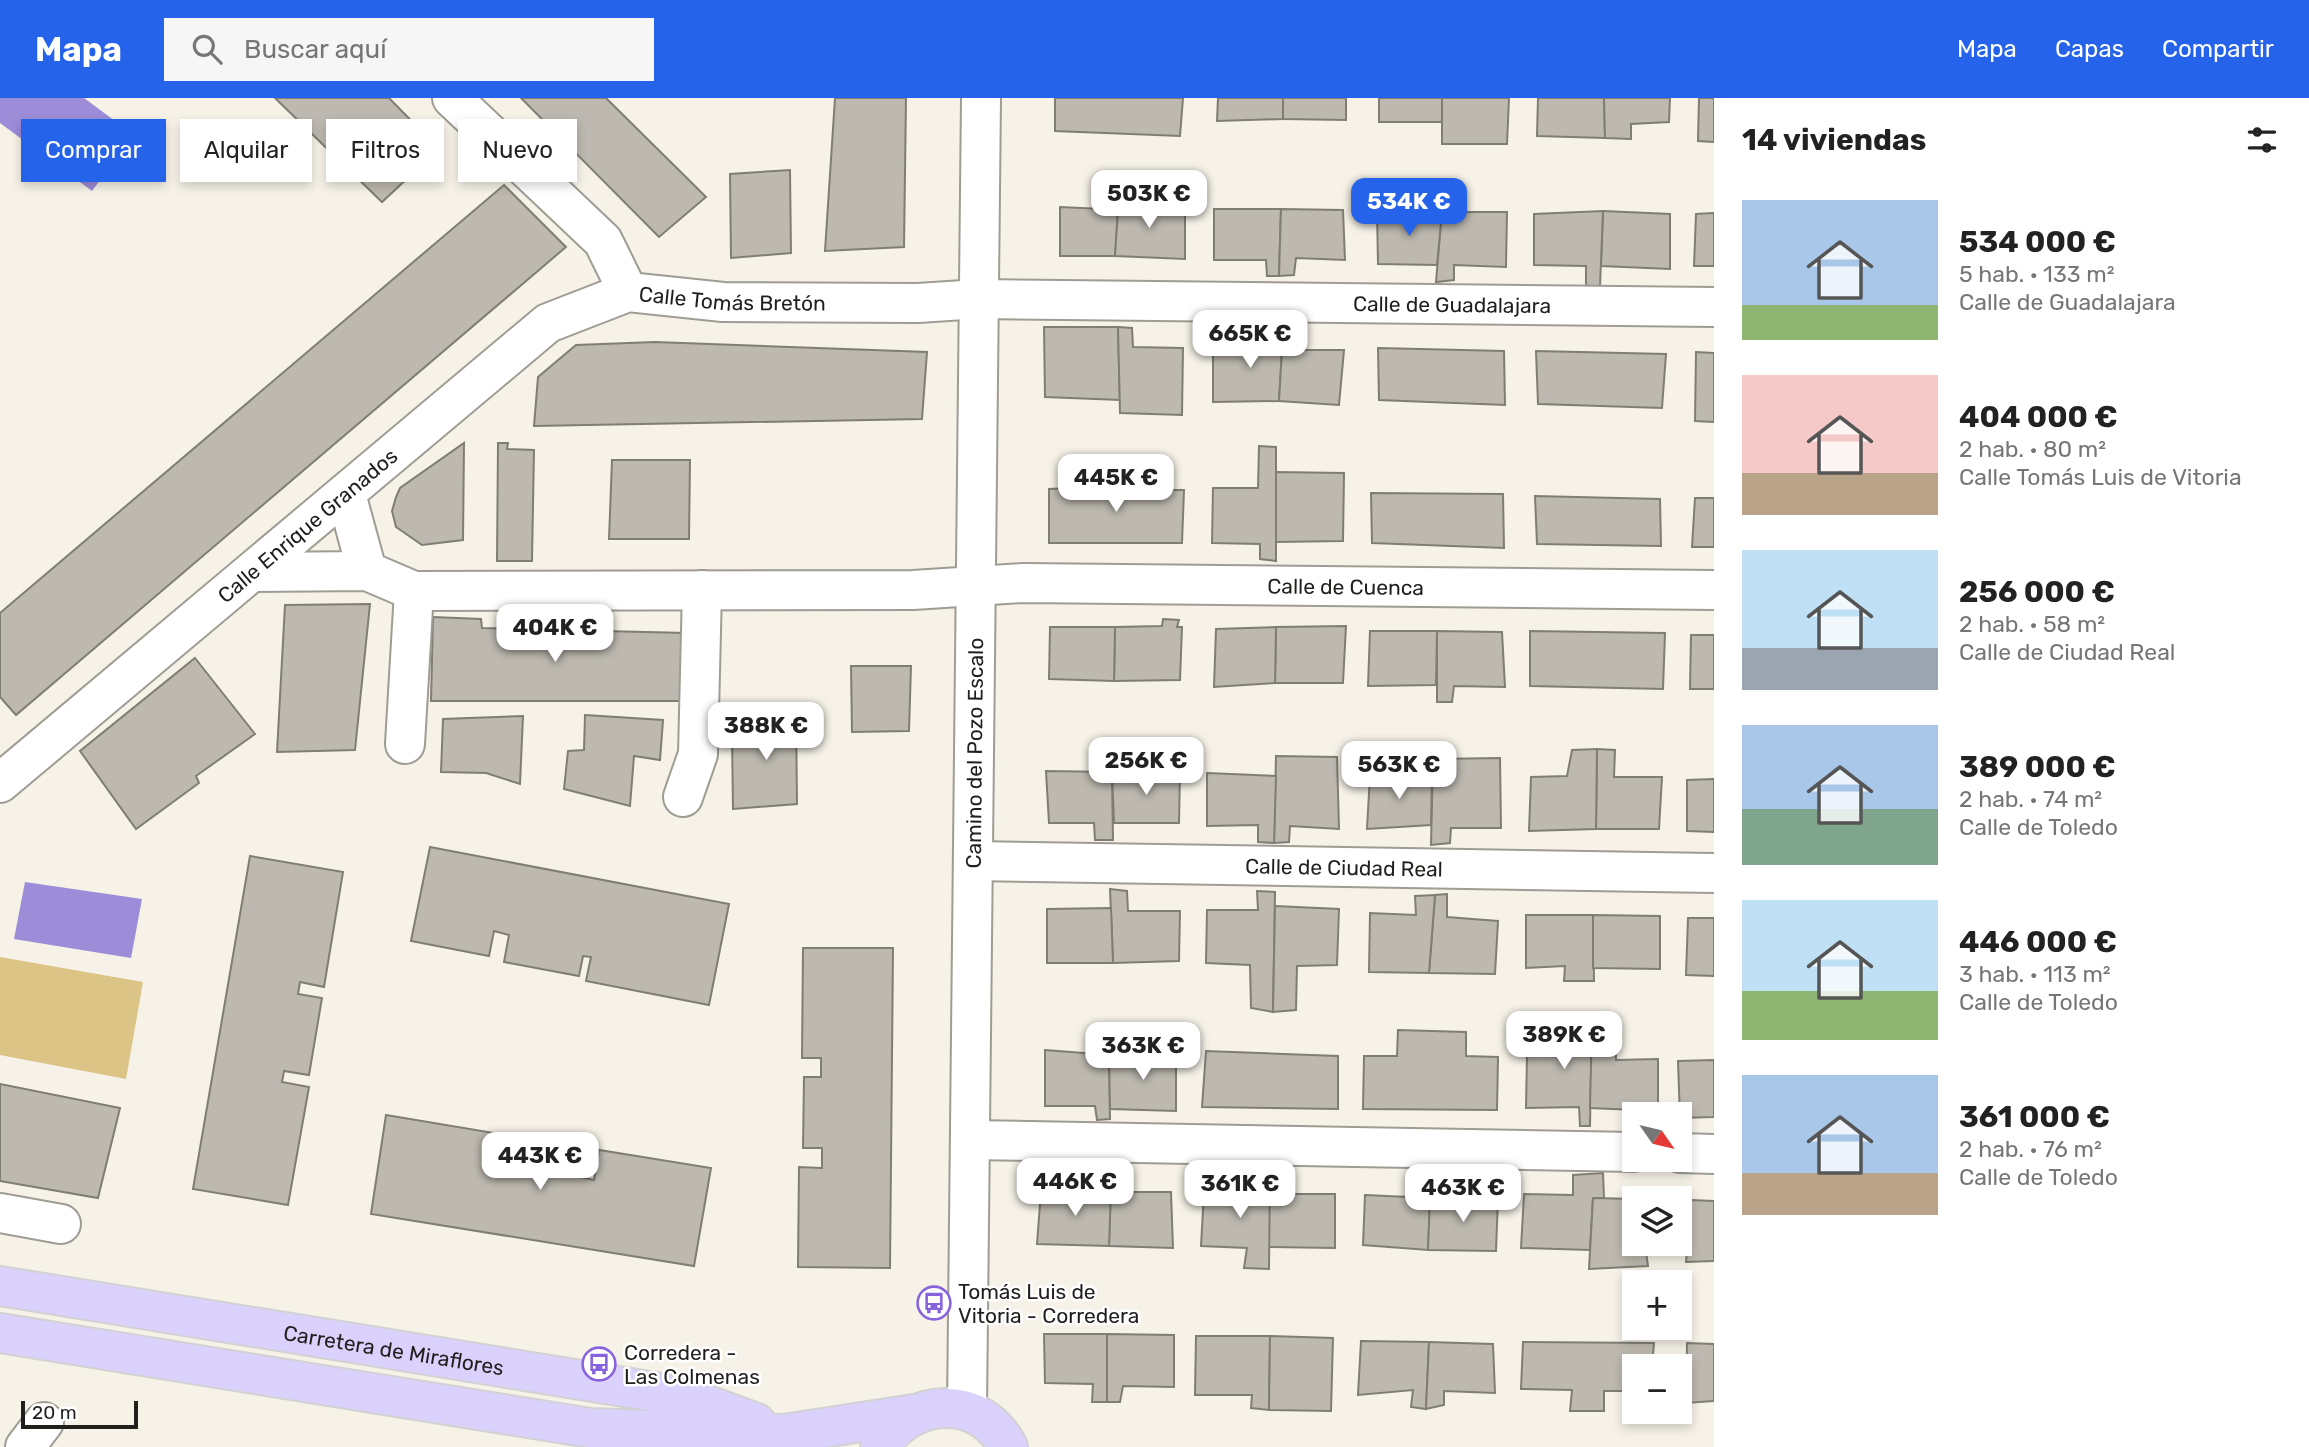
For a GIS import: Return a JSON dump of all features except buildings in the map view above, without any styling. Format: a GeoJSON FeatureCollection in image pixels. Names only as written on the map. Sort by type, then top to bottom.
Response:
{"type":"FeatureCollection","features":[{"type":"Feature","properties":{"kind":"main road","name":"Carretera de Miraflores"},"geometry":{"type":"LineString","coordinates":[[0,1286],[686,1397],[784,1434]]}},
{"type":"Feature","properties":{"kind":"main road","name":"Carretera de Miraflores"},"geometry":{"type":"LineString","coordinates":[[0,1333],[590,1428],[784,1434],[948,1407],[967,1409]]}},
{"type":"Feature","properties":{"kind":"main road"},"geometry":{"type":"LineString","coordinates":[[967,1409],[996,1429],[1009,1446]]}},
{"type":"Feature","properties":{"kind":"main road"},"geometry":{"type":"LineString","coordinates":[[880,1447],[895,1426],[914,1413]]}},
{"type":"Feature","properties":{"kind":"main road","name":"Carretera de Miraflores"},"geometry":{"type":"LineString","coordinates":[[590,1428],[642,1447]]}},
{"type":"Feature","properties":{"kind":"street","name":"Calle Tomás Bretón"},"geometry":{"type":"LineString","coordinates":[[452,98],[603,241],[628,292],[723,302],[918,303],[979,299]]}},
{"type":"Feature","properties":{"kind":"street","name":"Camino del Pozo Escalo"},"geometry":{"type":"LineString","coordinates":[[967,1409],[981,98]]}},
{"type":"Feature","properties":{"kind":"street","name":"Calle Enrique Granados"},"geometry":{"type":"LineString","coordinates":[[0,783],[548,323],[628,292]]}},
{"type":"Feature","properties":{"kind":"street","name":"Calle de Guadalajara"},"geometry":{"type":"LineString","coordinates":[[979,299],[1714,307]]}},
{"type":"Feature","properties":{"kind":"street"},"geometry":{"type":"LineString","coordinates":[[346,494],[367,571]]}},
{"type":"Feature","properties":{"kind":"street"},"geometry":{"type":"LineString","coordinates":[[254,572],[367,571],[414,591],[405,744]]}},
{"type":"Feature","properties":{"kind":"street","name":"Calle de Cuenca"},"geometry":{"type":"LineString","coordinates":[[414,591],[913,590],[1023,583],[1714,590]]}},
{"type":"Feature","properties":{"kind":"street"},"geometry":{"type":"LineString","coordinates":[[683,797],[698,754],[702,590]]}},
{"type":"Feature","properties":{"kind":"street","name":"Calle de Ciudad Real"},"geometry":{"type":"LineString","coordinates":[[973,861],[1714,873]]}},
{"type":"Feature","properties":{"kind":"street"},"geometry":{"type":"LineString","coordinates":[[970,1140],[1622,1152]]}},
{"type":"Feature","properties":{"kind":"street"},"geometry":{"type":"LineString","coordinates":[[1692,1153],[1714,1154]]}},
{"type":"Feature","properties":{"kind":"street"},"geometry":{"type":"LineString","coordinates":[[0,1213],[61,1224]]}},
{"type":"Feature","properties":{"kind":"shaded area"},"geometry":{"type":"Polygon","coordinates":[[[0,98],[84,98],[112,119],[21,119],[21,139],[0,123],[0,98]]]}},
{"type":"Feature","properties":{"kind":"shaded area"},"geometry":{"type":"Polygon","coordinates":[[[80,182],[99,182],[92,191],[80,182]]]}},
{"type":"Feature","properties":{"kind":"shaded area"},"geometry":{"type":"Polygon","coordinates":[[[25,882],[142,899],[131,958],[14,939],[25,882]]]}},
{"type":"Feature","properties":{"kind":"shaded area"},"geometry":{"type":"Polygon","coordinates":[[[0,957],[143,982],[126,1079],[0,1055],[0,957]]]}},
{"type":"Feature","properties":{"kind":"place","name":"Tomás Luis de Vitoria - Corredera"},"geometry":{"type":"Point","coordinates":[934,1303]}},
{"type":"Feature","properties":{"kind":"place","name":"Corredera - Las Colmenas"},"geometry":{"type":"Point","coordinates":[599,1364]}}]}
